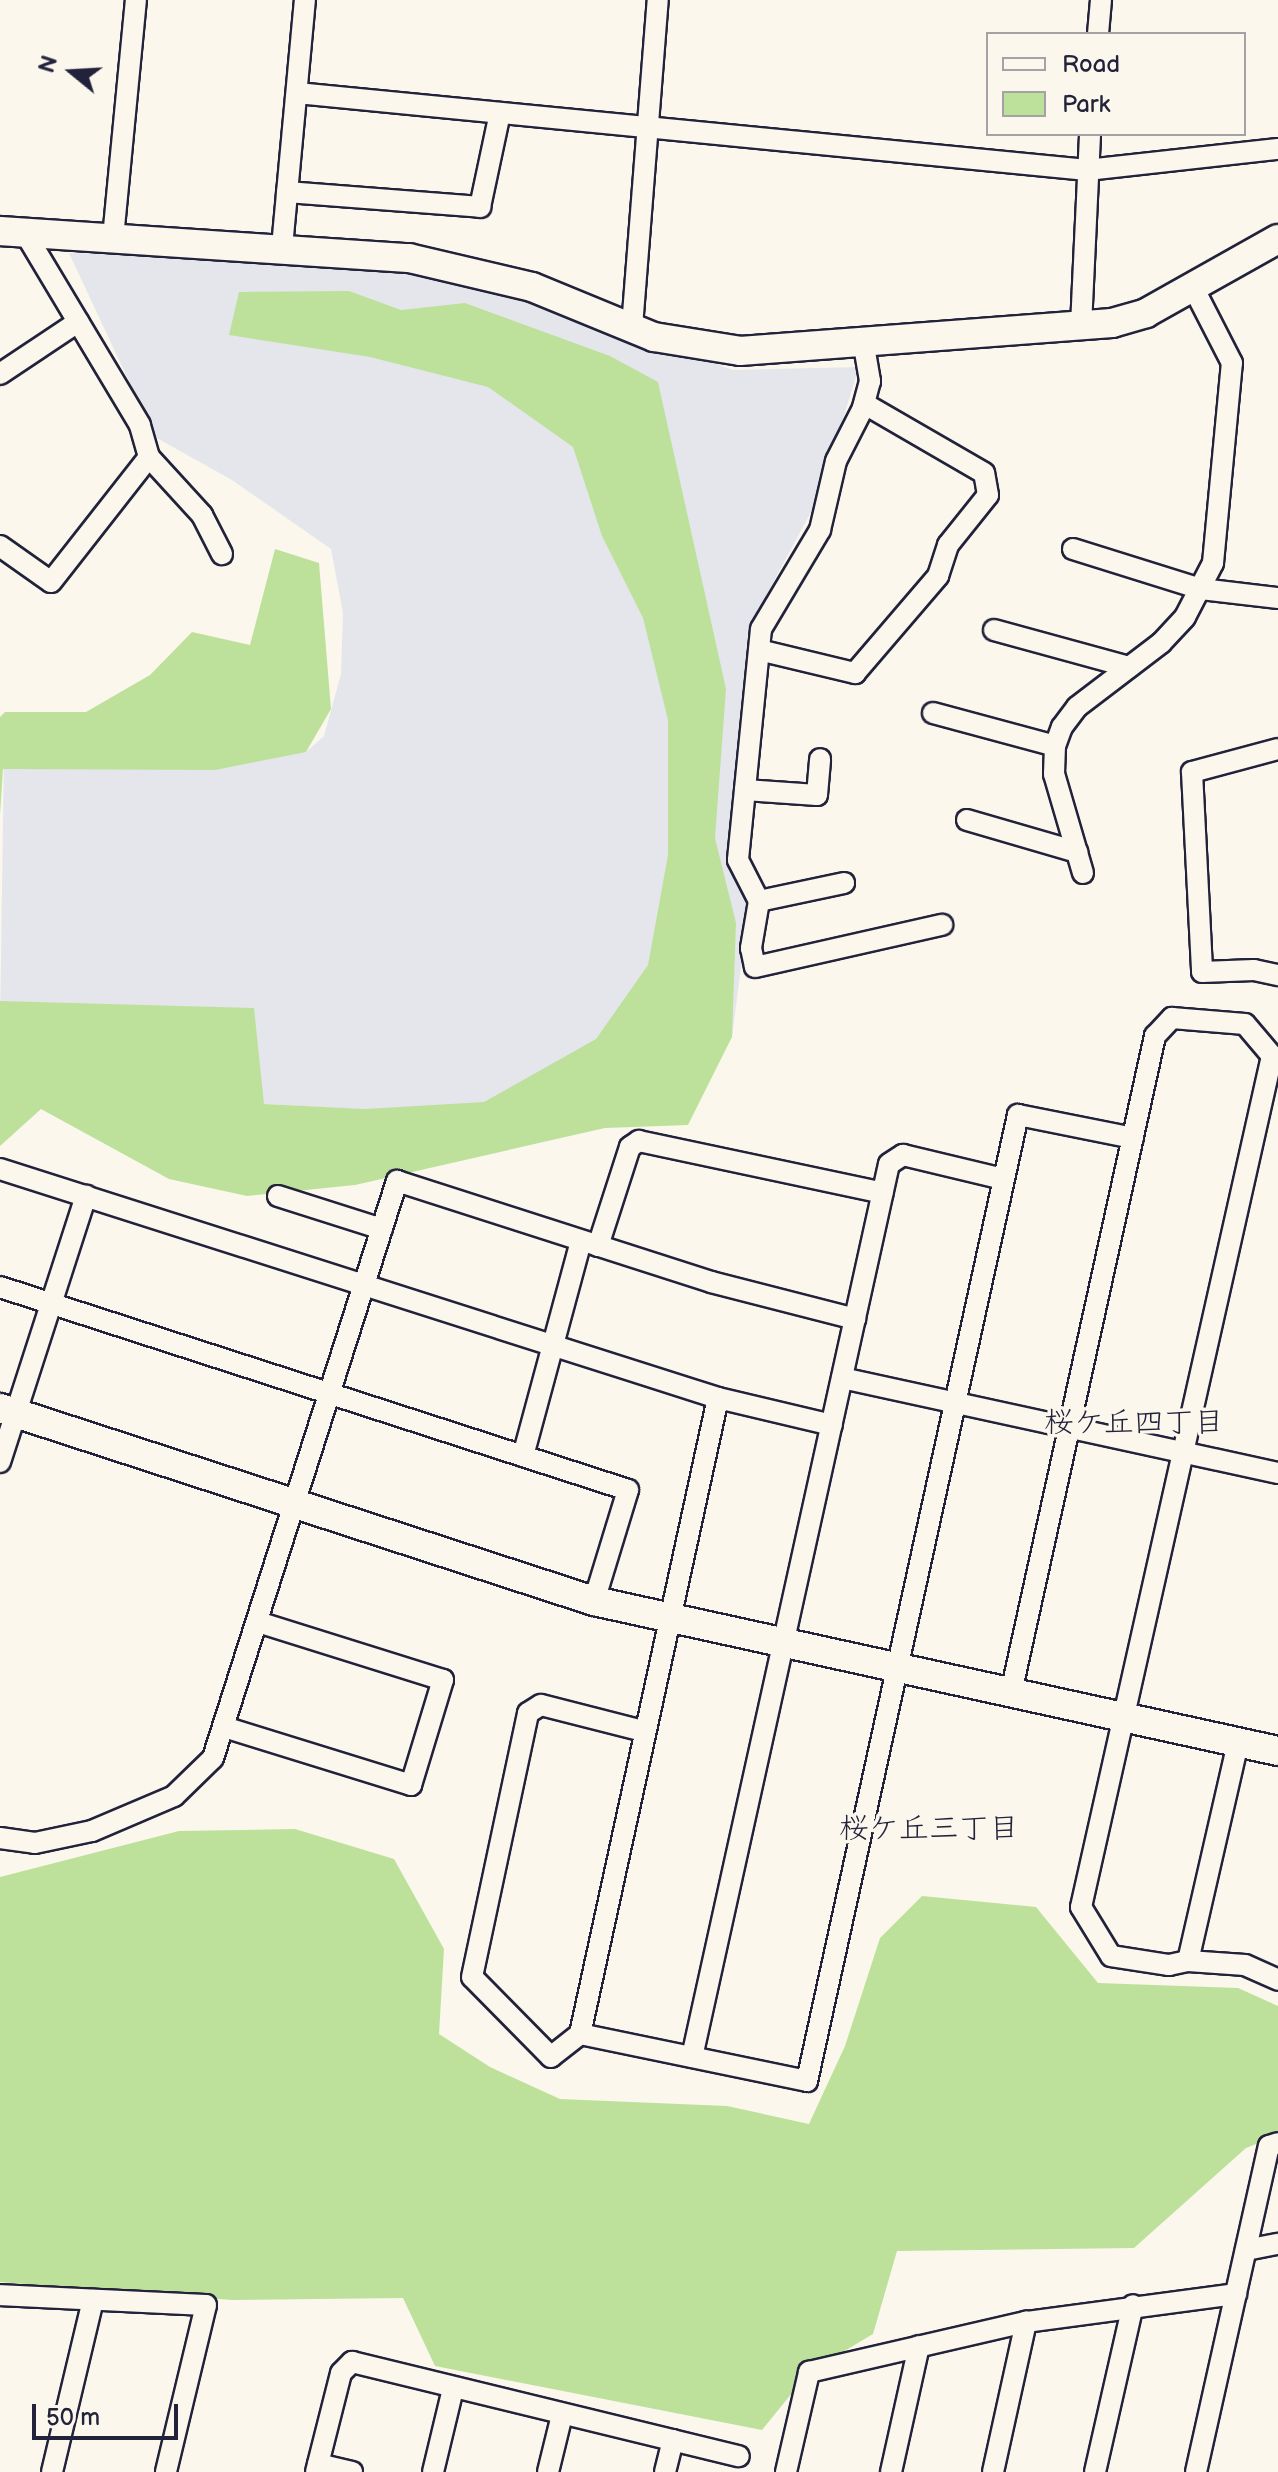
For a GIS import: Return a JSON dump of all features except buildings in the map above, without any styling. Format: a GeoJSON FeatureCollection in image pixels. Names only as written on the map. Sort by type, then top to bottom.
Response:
{"type":"FeatureCollection","features":[{"type":"Feature","properties":{"kind":"street"},"geometry":{"type":"LineString","coordinates":[[113,238],[136,0]]}},
{"type":"Feature","properties":{"kind":"street"},"geometry":{"type":"LineString","coordinates":[[282,247],[305,0]]}},
{"type":"Feature","properties":{"kind":"street"},"geometry":{"type":"LineString","coordinates":[[632,327],[645,129],[658,0]]}},
{"type":"Feature","properties":{"kind":"street"},"geometry":{"type":"LineString","coordinates":[[1098,32],[1101,0]]}},
{"type":"Feature","properties":{"kind":"street"},"geometry":{"type":"LineString","coordinates":[[297,93],[1087,170],[1278,149]]}},
{"type":"Feature","properties":{"kind":"street"},"geometry":{"type":"LineString","coordinates":[[287,192],[480,207],[500,113]]}},
{"type":"Feature","properties":{"kind":"street"},"geometry":{"type":"LineString","coordinates":[[1081,326],[1090,136]]}},
{"type":"Feature","properties":{"kind":"street"},"geometry":{"type":"LineString","coordinates":[[8,232],[282,247],[409,258],[532,287],[684,345],[740,351],[1081,326],[1146,313],[1278,239]]}},
{"type":"Feature","properties":{"kind":"street"},"geometry":{"type":"LineString","coordinates":[[8,232],[78,322],[140,425],[149,457],[202,515],[222,554]]}},
{"type":"Feature","properties":{"kind":"street"},"geometry":{"type":"LineString","coordinates":[[1083,873],[1054,774],[1055,746],[1077,707],[1129,667],[1185,617],[1213,563],[1232,363],[1193,287]]}},
{"type":"Feature","properties":{"kind":"street"},"geometry":{"type":"LineString","coordinates":[[0,374],[78,322]]}},
{"type":"Feature","properties":{"kind":"street"},"geometry":{"type":"LineString","coordinates":[[863,340],[870,381],[865,404],[836,461],[820,530],[761,629],[738,860],[759,901],[751,948],[755,967],[942,925]]}},
{"type":"Feature","properties":{"kind":"street"},"geometry":{"type":"LineString","coordinates":[[759,650],[855,673],[938,576],[948,545],[988,495],[984,473],[865,404]]}},
{"type":"Feature","properties":{"kind":"street"},"geometry":{"type":"LineString","coordinates":[[0,546],[51,582],[149,457]]}},
{"type":"Feature","properties":{"kind":"street"},"geometry":{"type":"LineString","coordinates":[[1073,549],[1201,589],[1278,598]]}},
{"type":"Feature","properties":{"kind":"street"},"geometry":{"type":"LineString","coordinates":[[994,630],[1129,667]]}},
{"type":"Feature","properties":{"kind":"street"},"geometry":{"type":"LineString","coordinates":[[933,713],[1055,746]]}},
{"type":"Feature","properties":{"kind":"street"},"geometry":{"type":"LineString","coordinates":[[1278,749],[1192,772],[1202,972],[1254,970],[1278,975]]}},
{"type":"Feature","properties":{"kind":"street"},"geometry":{"type":"LineString","coordinates":[[745,790],[817,795],[820,759]]}},
{"type":"Feature","properties":{"kind":"street"},"geometry":{"type":"LineString","coordinates":[[967,820],[1077,852]]}},
{"type":"Feature","properties":{"kind":"street"},"geometry":{"type":"LineString","coordinates":[[759,901],[844,883]]}},
{"type":"Feature","properties":{"kind":"street"},"geometry":{"type":"LineString","coordinates":[[1011,1693],[1155,1036],[1172,1018],[1245,1024],[1275,1060],[1081,1907],[1111,1956],[1169,1965],[1188,1961],[1245,1965],[1278,1980]]}},
{"type":"Feature","properties":{"kind":"street"},"geometry":{"type":"LineString","coordinates":[[580,2034],[807,2081],[1018,1115],[1133,1138]]}},
{"type":"Feature","properties":{"kind":"street"},"geometry":{"type":"LineString","coordinates":[[523,1456],[552,1349],[590,1243],[630,1147],[639,1141],[883,1193]]}},
{"type":"Feature","properties":{"kind":"street"},"geometry":{"type":"LineString","coordinates":[[692,2057],[889,1164],[903,1155],[1003,1179]]}},
{"type":"Feature","properties":{"kind":"street"},"geometry":{"type":"LineString","coordinates":[[0,1169],[552,1349],[718,1398],[832,1425]]}},
{"type":"Feature","properties":{"kind":"street"},"geometry":{"type":"LineString","coordinates":[[0,1838],[35,1843],[66,1840],[174,1796],[213,1758],[397,1181],[590,1243],[855,1319]]}},
{"type":"Feature","properties":{"kind":"street"},"geometry":{"type":"LineString","coordinates":[[0,1462],[8,1410],[51,1303],[86,1196]]}},
{"type":"Feature","properties":{"kind":"street"},"geometry":{"type":"LineString","coordinates":[[278,1196],[382,1229]]}},
{"type":"Feature","properties":{"kind":"street"},"geometry":{"type":"LineString","coordinates":[[0,1287],[628,1490],[594,1601]]}},
{"type":"Feature","properties":{"kind":"street"},"geometry":{"type":"LineString","coordinates":[[842,1378],[1278,1473]]}},
{"type":"Feature","properties":{"kind":"street"},"geometry":{"type":"LineString","coordinates":[[643,1731],[541,1705],[528,1713],[472,1977],[551,2057],[580,2034],[643,1731],[718,1398]]}},
{"type":"Feature","properties":{"kind":"street"},"geometry":{"type":"LineString","coordinates":[[8,1410],[294,1506],[594,1601],[1278,1751]]}},
{"type":"Feature","properties":{"kind":"street"},"geometry":{"type":"LineString","coordinates":[[224,1727],[411,1785],[443,1680],[258,1622]]}},
{"type":"Feature","properties":{"kind":"street"},"geometry":{"type":"LineString","coordinates":[[1188,1961],[1238,1742]]}},
{"type":"Feature","properties":{"kind":"street"},"geometry":{"type":"LineString","coordinates":[[1196,2472],[1269,2146],[1278,2143]]}},
{"type":"Feature","properties":{"kind":"street"},"geometry":{"type":"LineString","coordinates":[[1246,2250],[1278,2244]]}},
{"type":"Feature","properties":{"kind":"street"},"geometry":{"type":"LineString","coordinates":[[786,2472],[809,2372],[1026,2322],[1133,2305],[1236,2294]]}},
{"type":"Feature","properties":{"kind":"street"},"geometry":{"type":"LineString","coordinates":[[0,2295],[206,2305],[166,2472]]}},
{"type":"Feature","properties":{"kind":"street"},"geometry":{"type":"LineString","coordinates":[[52,2472],[93,2300]]}},
{"type":"Feature","properties":{"kind":"street"},"geometry":{"type":"LineString","coordinates":[[1095,2472],[1133,2305]]}},
{"type":"Feature","properties":{"kind":"street"},"geometry":{"type":"LineString","coordinates":[[993,2472],[1026,2322]]}},
{"type":"Feature","properties":{"kind":"street"},"geometry":{"type":"LineString","coordinates":[[891,2472],[919,2346]]}},
{"type":"Feature","properties":{"kind":"street"},"geometry":{"type":"LineString","coordinates":[[352,2472],[317,2468],[341,2373],[352,2362],[739,2456]]}},
{"type":"Feature","properties":{"kind":"street"},"geometry":{"type":"LineString","coordinates":[[433,2472],[453,2389]]}},
{"type":"Feature","properties":{"kind":"street"},"geometry":{"type":"LineString","coordinates":[[548,2472],[562,2415]]}},
{"type":"Feature","properties":{"kind":"street"},"geometry":{"type":"LineString","coordinates":[[665,2472],[673,2440]]}},
{"type":"Feature","properties":{"kind":"shaded area"},"geometry":{"type":"Polygon","coordinates":[[[69,253],[287,261],[434,276],[558,305],[733,370],[859,367],[818,499],[748,629],[730,869],[749,906],[732,1037],[664,1108],[513,1117],[264,1104],[0,1026],[4,752],[306,752],[324,736],[341,674],[343,613],[331,549],[232,480],[155,437],[69,253]]]}},
{"type":"Feature","properties":{"kind":"green space"},"geometry":{"type":"Polygon","coordinates":[[[349,291],[401,310],[465,303],[610,356],[658,382],[726,689],[715,838],[736,923],[732,1037],[688,1125],[605,1128],[355,1185],[247,1196],[169,1179],[41,1109],[0,1146],[0,1001],[254,1008],[264,1104],[365,1109],[484,1102],[596,1039],[648,965],[668,855],[668,720],[643,618],[602,536],[573,447],[488,387],[370,357],[229,335],[239,292],[349,291]]]}},
{"type":"Feature","properties":{"kind":"green space"},"geometry":{"type":"Polygon","coordinates":[[[275,549],[319,563],[331,709],[306,752],[215,770],[3,769],[0,815],[0,717],[5,712],[86,712],[150,675],[192,632],[250,645],[275,549]]]}},
{"type":"Feature","properties":{"kind":"green space"},"geometry":{"type":"Polygon","coordinates":[[[295,1829],[394,1859],[444,1949],[439,2034],[490,2067],[560,2099],[727,2106],[809,2124],[845,2046],[880,1938],[922,1896],[1036,1907],[1098,1983],[1238,1988],[1278,2006],[1278,2135],[1246,2148],[1134,2248],[897,2251],[873,2334],[809,2372],[762,2430],[435,2366],[403,2298],[232,2300],[0,2282],[0,1877],[179,1831],[295,1829]]]}},
{"type":"Feature","properties":{"kind":"district","name":"桜ケ丘四丁目"},"geometry":{"type":"Point","coordinates":[1134,1423]}},
{"type":"Feature","properties":{"kind":"district","name":"桜ケ丘三丁目"},"geometry":{"type":"Point","coordinates":[929,1829]}}]}
